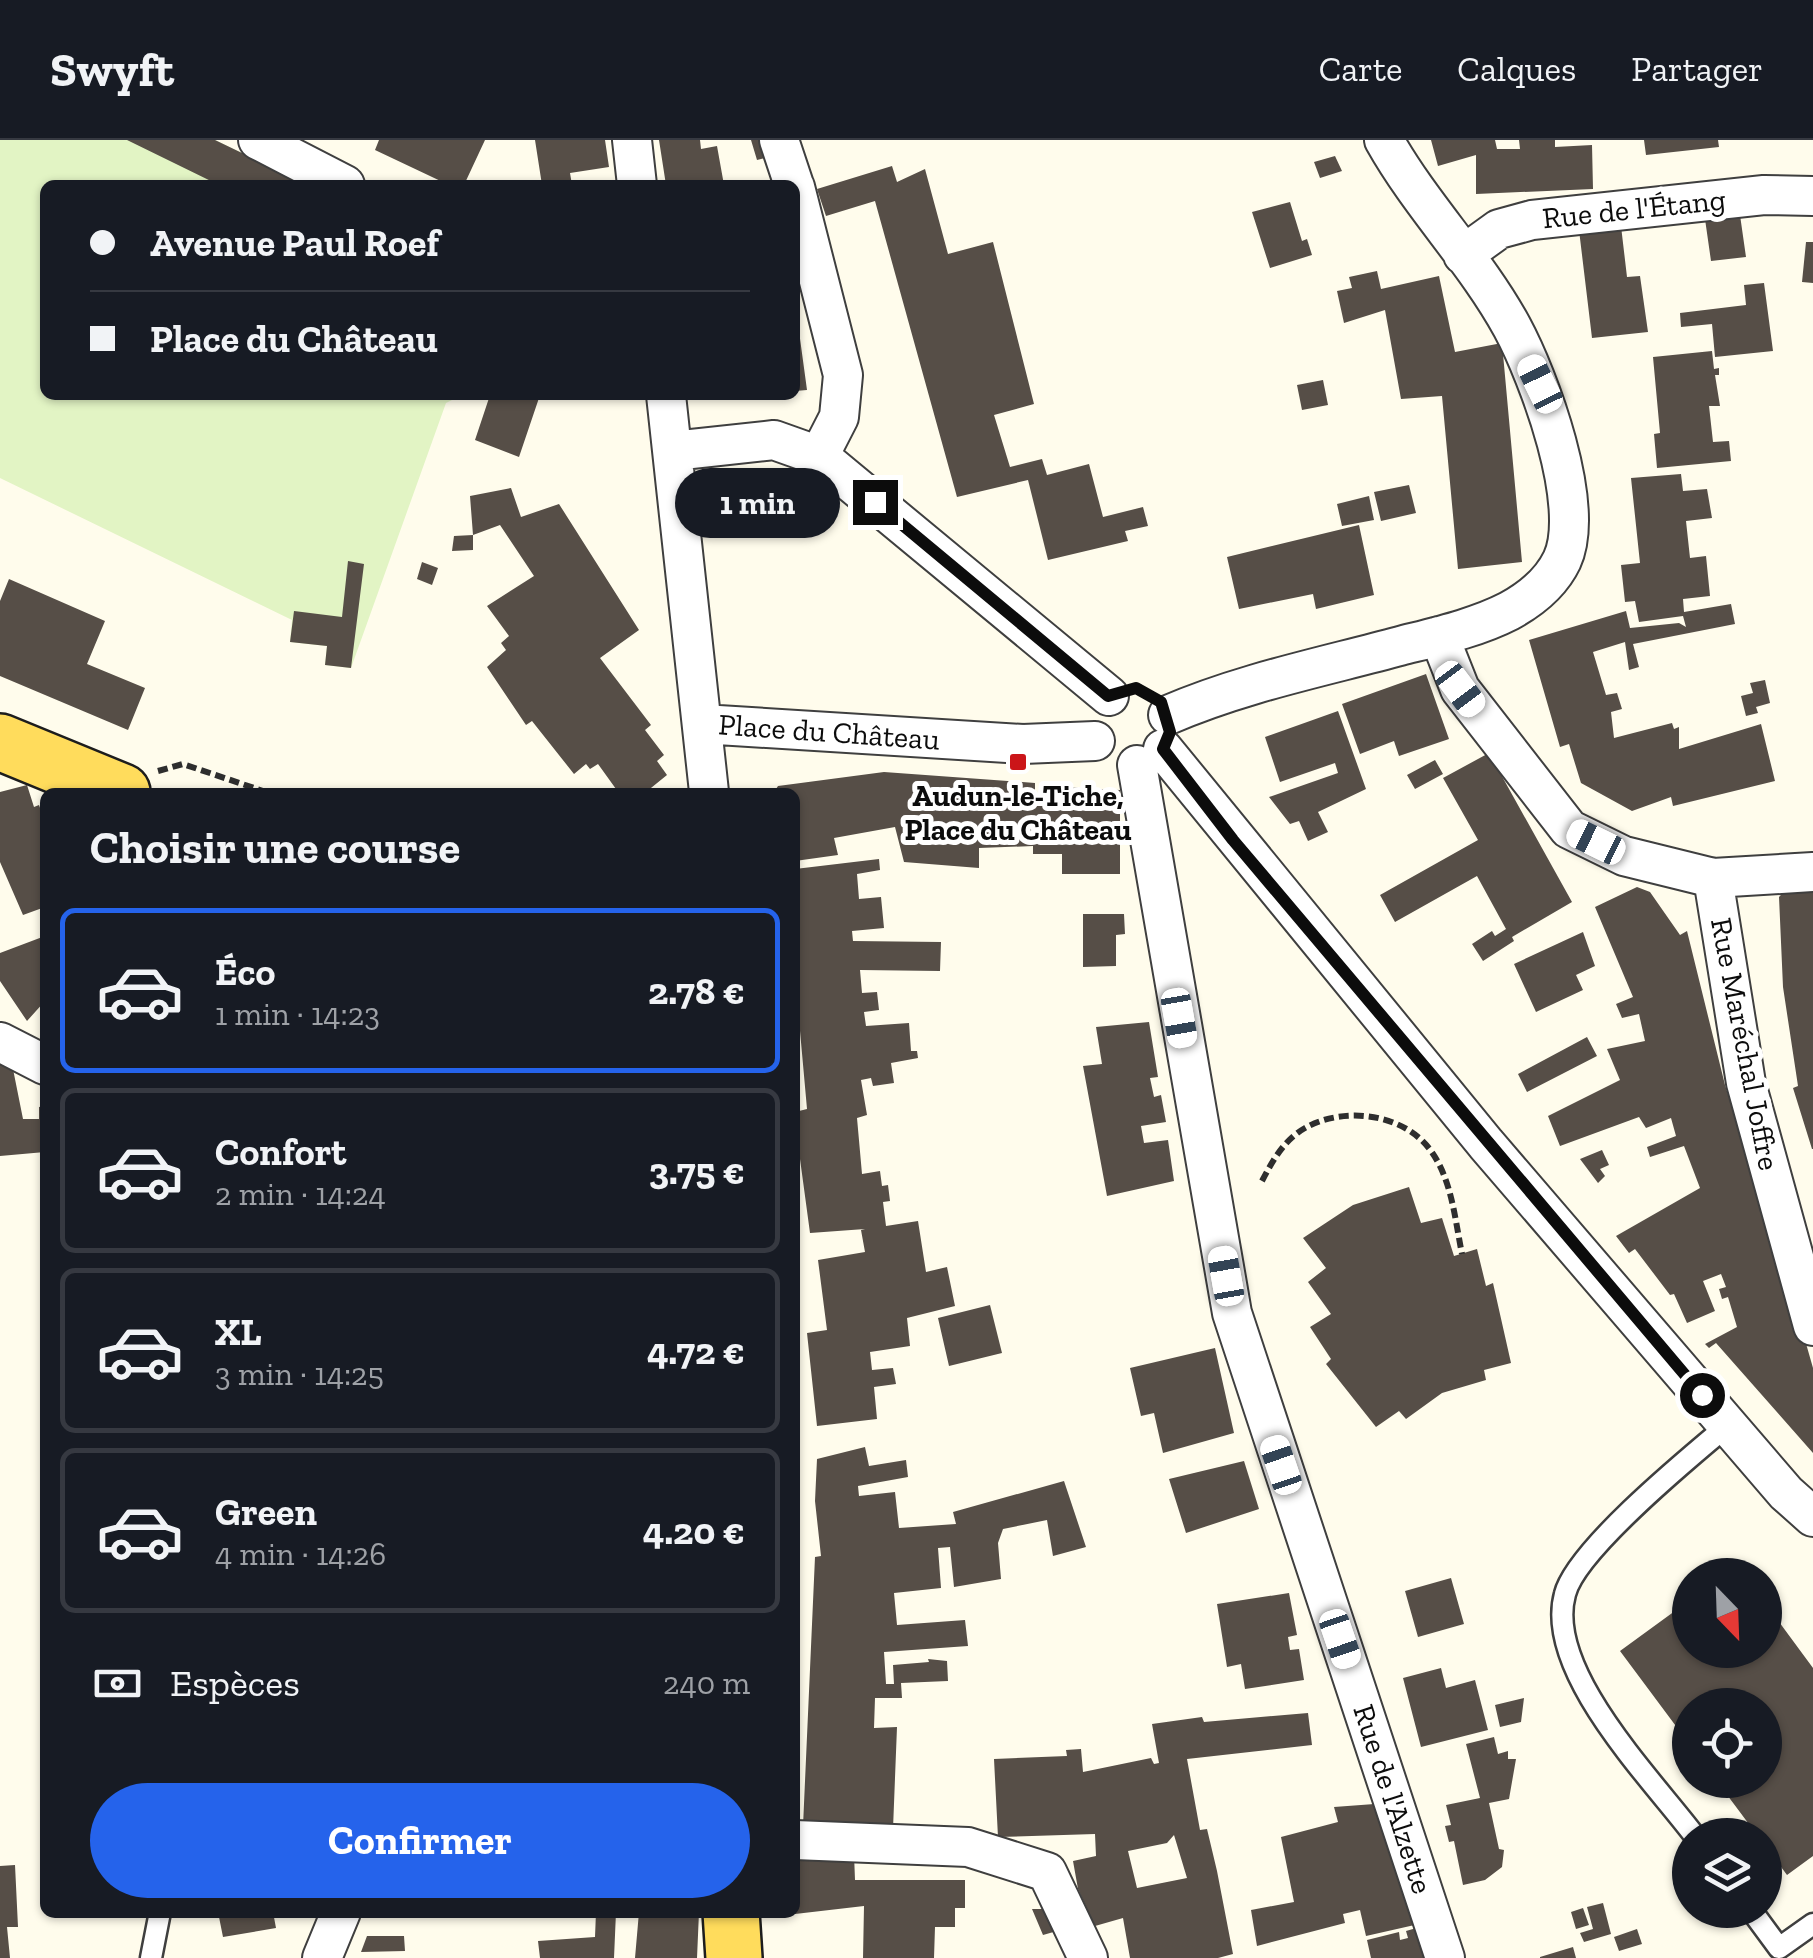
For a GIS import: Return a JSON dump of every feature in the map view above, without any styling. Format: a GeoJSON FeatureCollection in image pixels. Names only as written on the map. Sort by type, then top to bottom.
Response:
{"type":"FeatureCollection","features":[{"type":"Feature","properties":{"kind":"main road"},"geometry":{"type":"LineString","coordinates":[[0,742],[85,784]]}},
{"type":"Feature","properties":{"kind":"main road"},"geometry":{"type":"LineString","coordinates":[[731,1918],[734,1958]]}},
{"type":"Feature","properties":{"kind":"street"},"geometry":{"type":"LineString","coordinates":[[258,140],[334,180]]}},
{"type":"Feature","properties":{"kind":"street"},"geometry":{"type":"LineString","coordinates":[[632,140],[636,180]]}},
{"type":"Feature","properties":{"kind":"street"},"geometry":{"type":"LineString","coordinates":[[779,140],[793,180]]}},
{"type":"Feature","properties":{"kind":"street"},"geometry":{"type":"LineString","coordinates":[[1384,140],[1512,325],[1540,384],[1559,444],[1567,500],[1564,556],[1546,585],[1507,612],[1439,636],[1214,695],[1156,743],[1120,764],[1096,741],[1097,709],[1108,696],[1122,690],[1150,693],[1156,743],[1460,1114],[1728,1425],[1813,1517]]}},
{"type":"Feature","properties":{"kind":"street","name":"Rue de l'Étang"},"geometry":{"type":"LineString","coordinates":[[1463,254],[1499,229],[1532,220],[1764,195],[1813,196]]}},
{"type":"Feature","properties":{"kind":"street"},"geometry":{"type":"LineString","coordinates":[[800,206],[842,375],[839,417],[819,456]]}},
{"type":"Feature","properties":{"kind":"street","name":"Place du Château"},"geometry":{"type":"LineString","coordinates":[[667,400],[702,724],[1024,744],[1096,741]]}},
{"type":"Feature","properties":{"kind":"street"},"geometry":{"type":"LineString","coordinates":[[673,451],[774,440],[819,456],[1108,696]]}},
{"type":"Feature","properties":{"kind":"street"},"geometry":{"type":"LineString","coordinates":[[1439,636],[1460,689],[1569,829],[1624,856],[1713,878],[1813,872]]}},
{"type":"Feature","properties":{"kind":"street"},"geometry":{"type":"LineString","coordinates":[[702,724],[708,788]]}},
{"type":"Feature","properties":{"kind":"street","name":"Rue de l'Alzette"},"geometry":{"type":"LineString","coordinates":[[1156,743],[1232,1313],[1445,1958]]}},
{"type":"Feature","properties":{"kind":"street","name":"Rue Maréchal Joffre"},"geometry":{"type":"LineString","coordinates":[[1713,878],[1746,1083],[1813,1326]]}},
{"type":"Feature","properties":{"kind":"street"},"geometry":{"type":"LineString","coordinates":[[0,1042],[40,1062]]}},
{"type":"Feature","properties":{"kind":"street"},"geometry":{"type":"LineString","coordinates":[[800,1840],[968,1847],[1047,1872],[1088,1958]]}},
{"type":"Feature","properties":{"kind":"street"},"geometry":{"type":"LineString","coordinates":[[322,1958],[339,1918]]}},
{"type":"Feature","properties":{"kind":"lane"},"geometry":{"type":"LineString","coordinates":[[1681,1818],[1577,1676],[1562,1616],[1565,1591],[1577,1569],[1670,1474],[1728,1425]]}},
{"type":"Feature","properties":{"kind":"lane"},"geometry":{"type":"LineString","coordinates":[[151,1958],[159,1918]]}},
{"type":"Feature","properties":{"kind":"lane"},"geometry":{"type":"LineString","coordinates":[[1764,1928],[1779,1948],[1813,1924]]}},
{"type":"Feature","properties":{"kind":"path"},"geometry":{"type":"LineString","coordinates":[[85,784],[182,764],[254,788]]}},
{"type":"Feature","properties":{"kind":"path"},"geometry":{"type":"LineString","coordinates":[[1262,1181],[1278,1151],[1304,1128],[1336,1116],[1371,1116],[1403,1127],[1430,1149],[1445,1178],[1462,1254]]}},
{"type":"Feature","properties":{"kind":"green space"},"geometry":{"type":"Polygon","coordinates":[[[0,140],[215,140],[298,180],[40,180],[40,400],[452,400],[446,403],[351,668],[325,665],[327,646],[290,642],[292,620],[0,478],[0,140]]]}},
{"type":"Feature","properties":{"kind":"building"},"geometry":{"type":"Polygon","coordinates":[[[127,140],[215,140],[298,180],[209,180],[127,140]]]}},
{"type":"Feature","properties":{"kind":"building"},"geometry":{"type":"Polygon","coordinates":[[[379,140],[485,140],[466,180],[438,180],[375,150],[379,140]]]}},
{"type":"Feature","properties":{"kind":"building"},"geometry":{"type":"Polygon","coordinates":[[[535,140],[605,140],[609,167],[570,173],[571,180],[541,180],[535,140]]]}},
{"type":"Feature","properties":{"kind":"building"},"geometry":{"type":"Polygon","coordinates":[[[659,140],[700,140],[701,149],[717,146],[723,180],[665,180],[659,140]]]}},
{"type":"Feature","properties":{"kind":"building"},"geometry":{"type":"Polygon","coordinates":[[[751,140],[760,140],[765,158],[757,160],[751,140]]]}},
{"type":"Feature","properties":{"kind":"building"},"geometry":{"type":"Polygon","coordinates":[[[1431,140],[1495,140],[1497,149],[1520,149],[1519,140],[1555,140],[1555,147],[1592,145],[1593,189],[1476,194],[1476,155],[1438,166],[1431,140]]]}},
{"type":"Feature","properties":{"kind":"building"},"geometry":{"type":"Polygon","coordinates":[[[1644,140],[1718,140],[1719,147],[1646,155],[1644,140]]]}},
{"type":"Feature","properties":{"kind":"building"},"geometry":{"type":"Polygon","coordinates":[[[1335,156],[1342,171],[1320,178],[1314,162],[1335,156]]]}},
{"type":"Feature","properties":{"kind":"building"},"geometry":{"type":"Polygon","coordinates":[[[892,166],[897,182],[925,169],[948,254],[993,242],[1034,404],[994,415],[1010,467],[1042,459],[1047,475],[1089,464],[1103,517],[1143,507],[1148,526],[1125,531],[1128,541],[1048,560],[1028,480],[957,497],[875,201],[826,216],[817,189],[892,166]]]}},
{"type":"Feature","properties":{"kind":"building"},"geometry":{"type":"Polygon","coordinates":[[[1290,202],[1302,241],[1307,239],[1312,255],[1270,268],[1252,212],[1290,202]]]}},
{"type":"Feature","properties":{"kind":"building"},"geometry":{"type":"Polygon","coordinates":[[[1740,215],[1746,257],[1711,261],[1705,219],[1740,215]]]}},
{"type":"Feature","properties":{"kind":"building"},"geometry":{"type":"Polygon","coordinates":[[[1621,226],[1627,277],[1640,276],[1648,332],[1592,338],[1579,230],[1621,226]]]}},
{"type":"Feature","properties":{"kind":"building"},"geometry":{"type":"Polygon","coordinates":[[[1806,242],[1813,242],[1813,283],[1802,282],[1806,242]]]}},
{"type":"Feature","properties":{"kind":"building"},"geometry":{"type":"Polygon","coordinates":[[[1377,271],[1381,289],[1439,276],[1455,352],[1502,343],[1522,562],[1458,569],[1442,396],[1401,399],[1385,310],[1344,323],[1337,291],[1352,288],[1349,277],[1377,271]]]}},
{"type":"Feature","properties":{"kind":"building"},"geometry":{"type":"Polygon","coordinates":[[[1764,283],[1773,351],[1715,357],[1712,324],[1681,327],[1680,313],[1746,305],[1744,285],[1764,283]]]}},
{"type":"Feature","properties":{"kind":"building"},"geometry":{"type":"Polygon","coordinates":[[[800,339],[807,390],[800,391],[800,339]]]}},
{"type":"Feature","properties":{"kind":"building"},"geometry":{"type":"Polygon","coordinates":[[[1712,351],[1714,369],[1719,368],[1719,375],[1715,375],[1720,406],[1709,406],[1713,442],[1729,441],[1731,461],[1657,468],[1654,434],[1660,433],[1653,357],[1712,351]]]}},
{"type":"Feature","properties":{"kind":"building"},"geometry":{"type":"Polygon","coordinates":[[[1323,380],[1328,405],[1302,410],[1297,385],[1323,380]]]}},
{"type":"Feature","properties":{"kind":"building"},"geometry":{"type":"Polygon","coordinates":[[[488,400],[538,400],[519,457],[475,440],[488,400]]]}},
{"type":"Feature","properties":{"kind":"building"},"geometry":{"type":"Polygon","coordinates":[[[1681,474],[1683,491],[1707,489],[1712,518],[1686,521],[1690,558],[1706,556],[1710,596],[1683,599],[1684,612],[1731,604],[1735,624],[1633,644],[1639,667],[1629,670],[1625,642],[1593,652],[1606,695],[1617,693],[1622,709],[1611,712],[1614,738],[1672,723],[1674,729],[1679,727],[1679,749],[1761,724],[1775,781],[1673,806],[1671,797],[1632,811],[1581,783],[1569,744],[1560,747],[1529,640],[1626,611],[1630,628],[1679,623],[1686,627],[1683,616],[1639,622],[1635,601],[1625,602],[1621,565],[1640,563],[1631,478],[1681,474]]]}},
{"type":"Feature","properties":{"kind":"building"},"geometry":{"type":"Polygon","coordinates":[[[1409,485],[1416,513],[1381,521],[1374,492],[1409,485]]]}},
{"type":"Feature","properties":{"kind":"building"},"geometry":{"type":"Polygon","coordinates":[[[511,488],[521,517],[559,504],[639,630],[600,658],[651,725],[645,730],[664,755],[657,761],[667,775],[651,788],[615,788],[598,764],[590,769],[586,764],[574,774],[532,721],[526,725],[487,667],[506,650],[501,643],[509,636],[487,606],[534,576],[500,525],[473,535],[470,496],[511,488]]]}},
{"type":"Feature","properties":{"kind":"building"},"geometry":{"type":"Polygon","coordinates":[[[1369,496],[1374,520],[1342,526],[1337,504],[1369,496]]]}},
{"type":"Feature","properties":{"kind":"building"},"geometry":{"type":"Polygon","coordinates":[[[1359,525],[1374,595],[1316,609],[1313,594],[1239,609],[1227,557],[1359,525]]]}},
{"type":"Feature","properties":{"kind":"building"},"geometry":{"type":"Polygon","coordinates":[[[473,535],[473,550],[452,551],[454,536],[473,535]]]}},
{"type":"Feature","properties":{"kind":"building"},"geometry":{"type":"Polygon","coordinates":[[[348,561],[364,564],[351,668],[325,665],[327,646],[290,642],[294,611],[342,617],[348,561]]]}},
{"type":"Feature","properties":{"kind":"building"},"geometry":{"type":"Polygon","coordinates":[[[422,562],[438,568],[432,585],[417,579],[422,562]]]}},
{"type":"Feature","properties":{"kind":"building"},"geometry":{"type":"Polygon","coordinates":[[[9,579],[105,621],[87,664],[145,688],[128,730],[0,676],[0,601],[9,579]]]}},
{"type":"Feature","properties":{"kind":"building"},"geometry":{"type":"Polygon","coordinates":[[[1426,674],[1449,739],[1399,756],[1394,741],[1360,754],[1342,704],[1426,674]]]}},
{"type":"Feature","properties":{"kind":"building"},"geometry":{"type":"Polygon","coordinates":[[[1765,680],[1770,703],[1756,707],[1758,713],[1746,716],[1741,696],[1753,693],[1750,683],[1765,680]]]}},
{"type":"Feature","properties":{"kind":"building"},"geometry":{"type":"Polygon","coordinates":[[[1338,711],[1366,789],[1318,812],[1328,832],[1308,841],[1299,821],[1290,824],[1269,797],[1338,773],[1335,763],[1280,782],[1265,737],[1338,711]]]}},
{"type":"Feature","properties":{"kind":"building"},"geometry":{"type":"Polygon","coordinates":[[[1489,753],[1572,902],[1512,937],[1514,941],[1483,961],[1472,944],[1492,931],[1495,936],[1506,929],[1477,876],[1395,922],[1380,895],[1478,840],[1443,778],[1489,753]]]}},
{"type":"Feature","properties":{"kind":"building"},"geometry":{"type":"Polygon","coordinates":[[[1435,760],[1443,774],[1415,789],[1407,775],[1435,760]]]}},
{"type":"Feature","properties":{"kind":"building"},"geometry":{"type":"Polygon","coordinates":[[[884,772],[1035,783],[1035,800],[1063,800],[1062,787],[1120,790],[1120,874],[1062,874],[1062,854],[1033,854],[1033,846],[979,848],[979,868],[904,862],[895,827],[834,838],[838,855],[800,860],[800,788],[778,786],[884,772]]]}},
{"type":"Feature","properties":{"kind":"building"},"geometry":{"type":"Polygon","coordinates":[[[27,785],[34,807],[40,808],[40,909],[23,915],[0,862],[0,792],[27,785]]]}},
{"type":"Feature","properties":{"kind":"building"},"geometry":{"type":"Polygon","coordinates":[[[879,859],[880,870],[857,874],[859,899],[881,897],[884,928],[852,931],[853,941],[941,942],[940,971],[860,970],[862,993],[877,992],[879,1010],[864,1012],[866,1026],[909,1023],[911,1051],[917,1051],[918,1058],[891,1063],[894,1083],[873,1086],[871,1078],[861,1080],[867,1115],[857,1118],[862,1174],[880,1171],[882,1186],[888,1185],[890,1201],[883,1202],[886,1226],[918,1221],[926,1272],[947,1267],[955,1306],[907,1318],[910,1346],[870,1352],[872,1370],[893,1368],[896,1384],[874,1387],[877,1419],[817,1426],[807,1333],[827,1330],[818,1260],[865,1252],[861,1230],[865,1229],[810,1233],[800,1159],[800,1111],[807,1109],[800,1031],[800,868],[879,859]]]}},
{"type":"Feature","properties":{"kind":"building"},"geometry":{"type":"Polygon","coordinates":[[[1813,880],[1812,1149],[1793,1088],[1798,1086],[1783,987],[1779,897],[1794,881],[1813,880]]]}},
{"type":"Feature","properties":{"kind":"building"},"geometry":{"type":"Polygon","coordinates":[[[1637,887],[1650,892],[1680,935],[1687,931],[1725,1085],[1778,1251],[1773,1254],[1790,1307],[1795,1305],[1813,1368],[1813,1453],[1716,1343],[1709,1348],[1705,1344],[1737,1327],[1728,1297],[1722,1299],[1719,1289],[1726,1287],[1721,1274],[1703,1281],[1715,1311],[1687,1323],[1674,1294],[1670,1295],[1635,1249],[1629,1253],[1616,1236],[1700,1188],[1684,1146],[1650,1157],[1647,1147],[1676,1136],[1671,1118],[1646,1128],[1639,1117],[1560,1146],[1548,1116],[1620,1080],[1607,1049],[1645,1041],[1639,1014],[1622,1018],[1616,1004],[1633,997],[1595,907],[1637,887]]]}},
{"type":"Feature","properties":{"kind":"building"},"geometry":{"type":"Polygon","coordinates":[[[1083,914],[1124,914],[1125,934],[1116,935],[1116,966],[1083,967],[1083,914]]]}},
{"type":"Feature","properties":{"kind":"building"},"geometry":{"type":"Polygon","coordinates":[[[1583,932],[1595,966],[1576,975],[1583,990],[1536,1012],[1514,964],[1583,932]]]}},
{"type":"Feature","properties":{"kind":"building"},"geometry":{"type":"Polygon","coordinates":[[[40,938],[40,1007],[27,1021],[0,981],[0,953],[40,938]]]}},
{"type":"Feature","properties":{"kind":"building"},"geometry":{"type":"Polygon","coordinates":[[[1149,1022],[1158,1077],[1150,1078],[1154,1097],[1161,1095],[1166,1122],[1141,1126],[1144,1143],[1168,1140],[1174,1181],[1107,1196],[1083,1066],[1102,1064],[1096,1027],[1149,1022]]]}},
{"type":"Feature","properties":{"kind":"building"},"geometry":{"type":"Polygon","coordinates":[[[1587,1037],[1597,1056],[1527,1092],[1518,1074],[1587,1037]]]}},
{"type":"Feature","properties":{"kind":"building"},"geometry":{"type":"Polygon","coordinates":[[[0,1052],[11,1059],[23,1119],[39,1119],[40,1107],[40,1152],[0,1156],[0,1052]]]}},
{"type":"Feature","properties":{"kind":"building"},"geometry":{"type":"Polygon","coordinates":[[[1602,1150],[1609,1165],[1600,1169],[1605,1176],[1598,1183],[1580,1159],[1602,1150]]]}},
{"type":"Feature","properties":{"kind":"building"},"geometry":{"type":"Polygon","coordinates":[[[1409,1187],[1421,1223],[1442,1218],[1454,1256],[1477,1249],[1486,1286],[1493,1283],[1511,1363],[1484,1370],[1486,1380],[1442,1393],[1406,1419],[1399,1411],[1376,1427],[1326,1364],[1331,1359],[1310,1327],[1331,1314],[1308,1282],[1326,1268],[1303,1238],[1353,1205],[1409,1187]]]}},
{"type":"Feature","properties":{"kind":"building"},"geometry":{"type":"Polygon","coordinates":[[[990,1305],[1002,1353],[949,1366],[938,1318],[990,1305]]]}},
{"type":"Feature","properties":{"kind":"building"},"geometry":{"type":"Polygon","coordinates":[[[1215,1348],[1234,1433],[1163,1453],[1154,1413],[1141,1416],[1130,1368],[1215,1348]]]}},
{"type":"Feature","properties":{"kind":"building"},"geometry":{"type":"Polygon","coordinates":[[[865,1447],[869,1466],[906,1460],[908,1477],[858,1486],[859,1496],[895,1492],[899,1528],[956,1524],[953,1512],[1064,1481],[1086,1547],[1053,1556],[1047,1520],[1003,1529],[998,1543],[1001,1579],[954,1587],[950,1547],[938,1548],[941,1588],[894,1593],[897,1625],[965,1620],[968,1646],[884,1652],[886,1684],[894,1684],[893,1665],[929,1662],[928,1659],[947,1661],[948,1681],[901,1683],[902,1698],[875,1698],[874,1728],[897,1727],[893,1829],[803,1826],[815,1557],[821,1556],[815,1501],[817,1459],[865,1447]]]}},
{"type":"Feature","properties":{"kind":"building"},"geometry":{"type":"Polygon","coordinates":[[[1244,1461],[1259,1509],[1186,1533],[1169,1479],[1244,1461]]]}},
{"type":"Feature","properties":{"kind":"building"},"geometry":{"type":"Polygon","coordinates":[[[1451,1578],[1464,1624],[1418,1637],[1405,1591],[1451,1578]]]}},
{"type":"Feature","properties":{"kind":"building"},"geometry":{"type":"Polygon","coordinates":[[[1289,1593],[1297,1635],[1288,1637],[1290,1650],[1299,1649],[1304,1680],[1245,1689],[1241,1664],[1227,1667],[1217,1604],[1289,1593]]]}},
{"type":"Feature","properties":{"kind":"building"},"geometry":{"type":"Polygon","coordinates":[[[1672,1613],[1672,1668],[1782,1668],[1782,1626],[1813,1668],[1813,1856],[1787,1875],[1782,1868],[1782,1818],[1744,1818],[1729,1798],[1782,1798],[1782,1688],[1672,1688],[1672,1721],[1620,1651],[1672,1613]]]}},
{"type":"Feature","properties":{"kind":"building"},"geometry":{"type":"Polygon","coordinates":[[[1441,1668],[1446,1688],[1475,1680],[1488,1730],[1421,1747],[1403,1678],[1441,1668]]]}},
{"type":"Feature","properties":{"kind":"building"},"geometry":{"type":"Polygon","coordinates":[[[1524,1698],[1521,1722],[1500,1727],[1495,1705],[1524,1698]]]}},
{"type":"Feature","properties":{"kind":"building"},"geometry":{"type":"Polygon","coordinates":[[[1308,1713],[1312,1745],[1187,1759],[1200,1830],[1207,1829],[1233,1954],[1218,1958],[1130,1958],[1123,1918],[1095,1926],[1078,1889],[1073,1861],[1096,1856],[1095,1834],[998,1837],[994,1759],[1067,1756],[1066,1750],[1081,1749],[1083,1772],[1151,1758],[1154,1764],[1159,1763],[1152,1724],[1202,1717],[1204,1722],[1308,1713]],[[1174,1835],[1167,1843],[1128,1851],[1137,1888],[1187,1878],[1174,1835]]]}},
{"type":"Feature","properties":{"kind":"building"},"geometry":{"type":"Polygon","coordinates":[[[1494,1737],[1498,1754],[1508,1751],[1508,1759],[1516,1759],[1509,1799],[1489,1803],[1499,1849],[1504,1850],[1502,1867],[1485,1880],[1463,1885],[1454,1841],[1449,1842],[1445,1826],[1451,1825],[1446,1805],[1480,1798],[1466,1744],[1494,1737]]]}},
{"type":"Feature","properties":{"kind":"building"},"geometry":{"type":"Polygon","coordinates":[[[1388,1803],[1419,1924],[1366,1936],[1360,1910],[1343,1914],[1345,1923],[1257,1946],[1251,1910],[1294,1902],[1281,1837],[1338,1822],[1334,1807],[1388,1803]]]}},
{"type":"Feature","properties":{"kind":"building"},"geometry":{"type":"Polygon","coordinates":[[[800,1850],[854,1854],[855,1880],[965,1880],[965,1908],[955,1908],[955,1927],[935,1927],[934,1958],[863,1958],[864,1906],[800,1913],[800,1850]]]}},
{"type":"Feature","properties":{"kind":"building"},"geometry":{"type":"Polygon","coordinates":[[[15,1865],[18,1927],[7,1927],[10,1958],[0,1958],[0,1866],[15,1865]]]}},
{"type":"Feature","properties":{"kind":"building"},"geometry":{"type":"Polygon","coordinates":[[[1603,1903],[1611,1934],[1584,1942],[1580,1933],[1593,1929],[1587,1907],[1603,1903]]]}},
{"type":"Feature","properties":{"kind":"building"},"geometry":{"type":"Polygon","coordinates":[[[1583,1908],[1589,1925],[1576,1929],[1571,1912],[1583,1908]]]}},
{"type":"Feature","properties":{"kind":"building"},"geometry":{"type":"Polygon","coordinates":[[[1032,1909],[1048,1909],[1057,1931],[1043,1935],[1032,1909]]]}},
{"type":"Feature","properties":{"kind":"building"},"geometry":{"type":"Polygon","coordinates":[[[219,1918],[274,1918],[276,1928],[223,1937],[219,1918]]]}},
{"type":"Feature","properties":{"kind":"building"},"geometry":{"type":"Polygon","coordinates":[[[596,1918],[616,1918],[614,1958],[540,1958],[538,1941],[595,1937],[596,1918]]]}},
{"type":"Feature","properties":{"kind":"building"},"geometry":{"type":"Polygon","coordinates":[[[638,1918],[699,1918],[697,1958],[635,1958],[638,1918]]]}},
{"type":"Feature","properties":{"kind":"building"},"geometry":{"type":"Polygon","coordinates":[[[1420,1927],[1427,1958],[1371,1958],[1367,1940],[1399,1932],[1400,1940],[1408,1938],[1406,1931],[1420,1927]]]}},
{"type":"Feature","properties":{"kind":"building"},"geometry":{"type":"Polygon","coordinates":[[[1637,1929],[1642,1944],[1619,1951],[1614,1937],[1637,1929]]]}},
{"type":"Feature","properties":{"kind":"building"},"geometry":{"type":"Polygon","coordinates":[[[367,1936],[404,1936],[405,1951],[361,1952],[367,1936]]]}},
{"type":"Feature","properties":{"kind":"building"},"geometry":{"type":"Polygon","coordinates":[[[1573,1947],[1576,1958],[1540,1958],[1540,1957],[1573,1947]]]}},
{"type":"Feature","properties":{"kind":"place","name":"Audun-le-Tiche, Place du Château"},"geometry":{"type":"Point","coordinates":[1018,762]}},
{"type":"Feature","properties":{"kind":"route"},"geometry":{"type":"LineString","coordinates":[[875,502],[1108,696],[1136,688],[1161,702],[1170,732],[1163,749],[1233,840],[1702,1395]]}}]}
